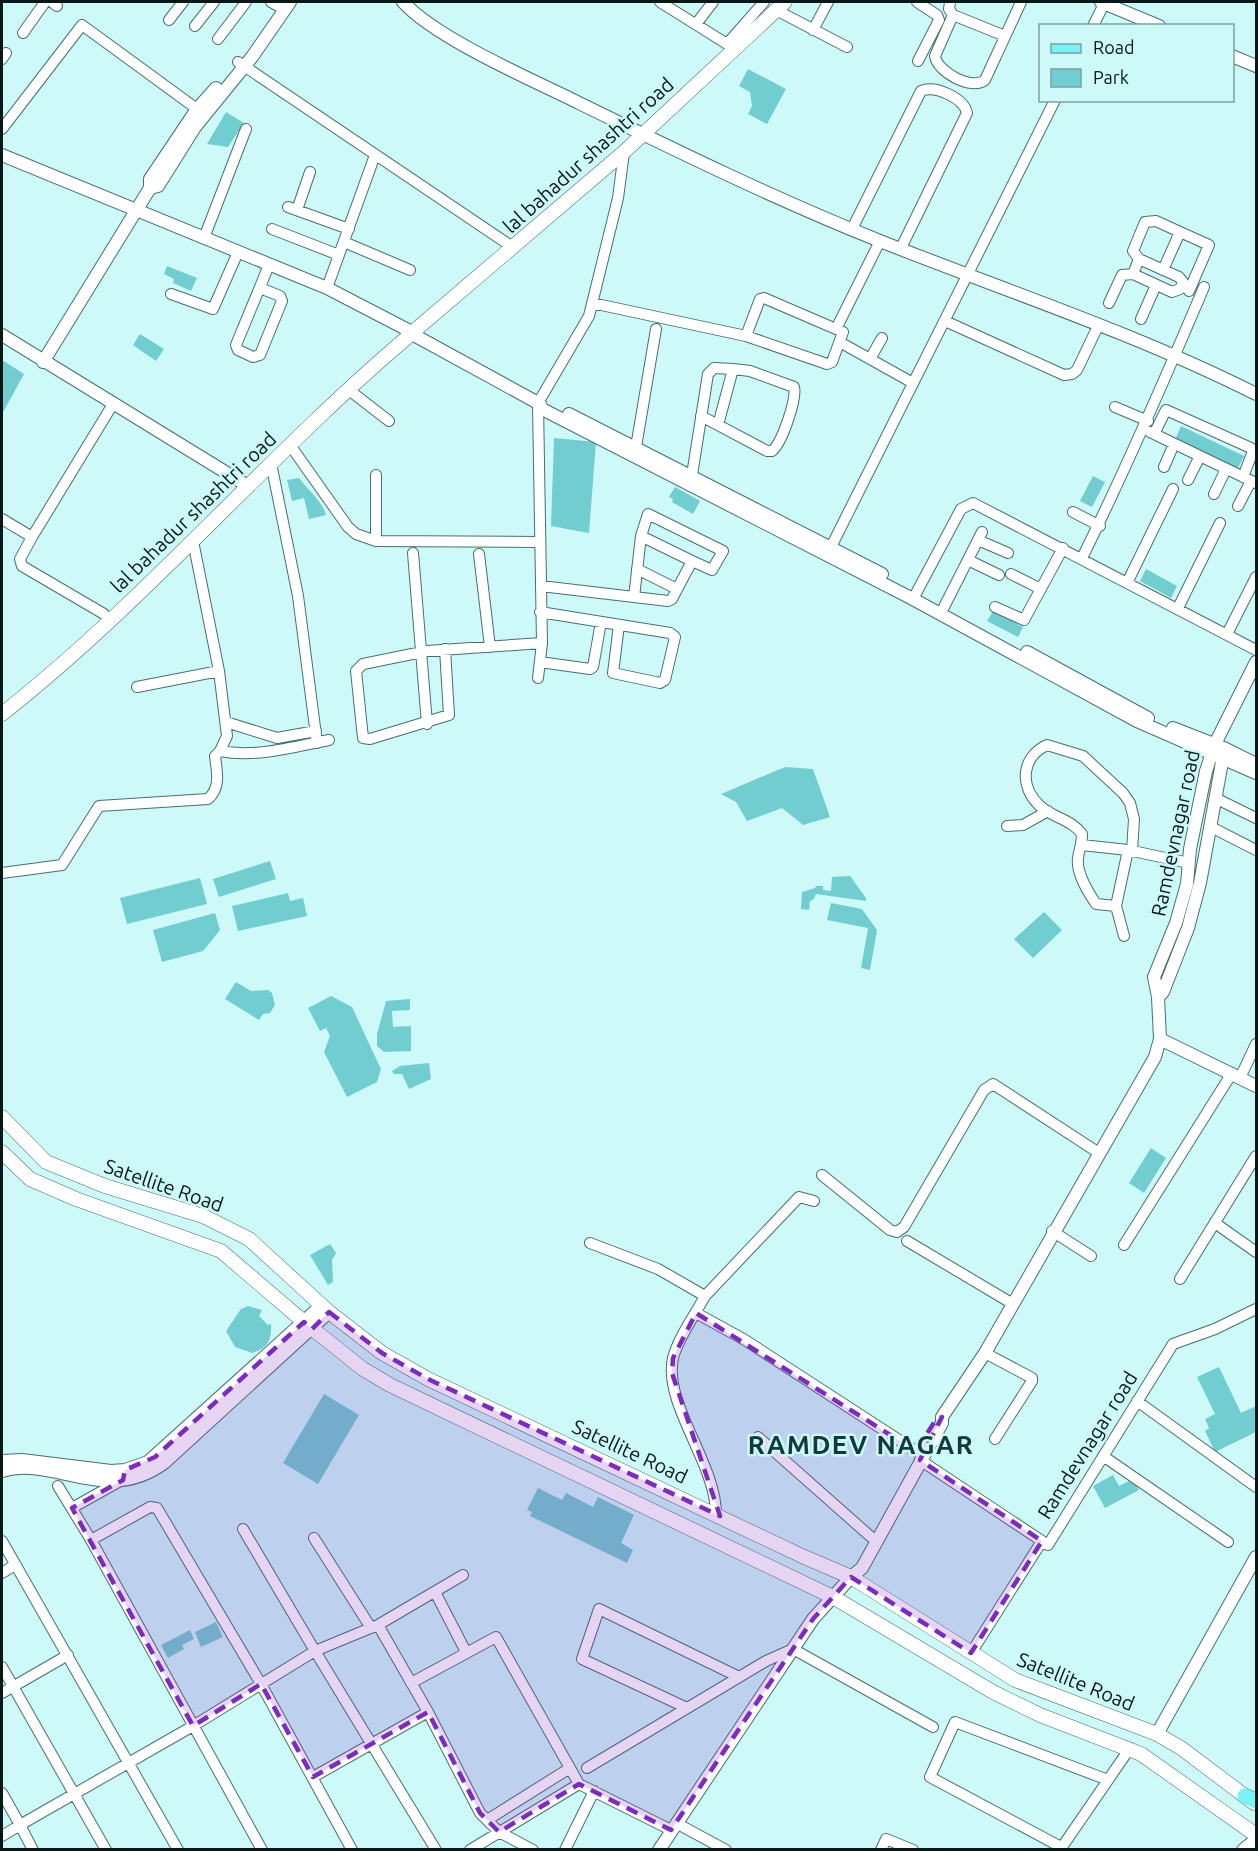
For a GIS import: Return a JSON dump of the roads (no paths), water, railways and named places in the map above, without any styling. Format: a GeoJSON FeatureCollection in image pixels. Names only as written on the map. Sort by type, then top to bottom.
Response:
{"type":"FeatureCollection","features":[{"type":"Feature","properties":{"kind":"main road","name":"lal bahadur shashtri road"},"geometry":{"type":"LineString","coordinates":[[2,714],[36,687],[193,541],[244,483],[271,463],[410,332],[624,152],[638,133],[779,4]]}},
{"type":"Feature","properties":{"kind":"main road"},"geometry":{"type":"LineString","coordinates":[[2,701],[54,660],[104,614],[363,368],[410,332],[508,244],[638,133]]}},
{"type":"Feature","properties":{"kind":"main road","name":"Satellite Road"},"geometry":{"type":"LineString","coordinates":[[2,1117],[46,1162],[105,1186],[203,1216],[249,1239],[326,1308],[382,1353],[428,1378],[851,1577],[1015,1680],[1157,1734],[1181,1748],[1253,1801]]}},
{"type":"Feature","properties":{"kind":"main road"},"geometry":{"type":"LineString","coordinates":[[2,1152],[30,1179],[76,1199],[220,1251],[363,1368],[399,1390],[833,1597],[993,1692],[1040,1715],[1130,1748],[1172,1774],[1257,1837]]}},
{"type":"Feature","properties":{"kind":"street"},"geometry":{"type":"LineString","coordinates":[[23,33],[45,2]]}},
{"type":"Feature","properties":{"kind":"street"},"geometry":{"type":"LineString","coordinates":[[169,20],[183,2]]}},
{"type":"Feature","properties":{"kind":"street"},"geometry":{"type":"LineString","coordinates":[[195,26],[214,2]]}},
{"type":"Feature","properties":{"kind":"street"},"geometry":{"type":"LineString","coordinates":[[218,39],[246,2]]}},
{"type":"Feature","properties":{"kind":"street"},"geometry":{"type":"LineString","coordinates":[[150,188],[158,186],[195,127],[290,2]]}},
{"type":"Feature","properties":{"kind":"street"},"geometry":{"type":"LineString","coordinates":[[660,2],[731,46],[764,2]]}},
{"type":"Feature","properties":{"kind":"street"},"geometry":{"type":"LineString","coordinates":[[677,2],[680,14]]}},
{"type":"Feature","properties":{"kind":"street"},"geometry":{"type":"LineString","coordinates":[[696,24],[713,2]]}},
{"type":"Feature","properties":{"kind":"street"},"geometry":{"type":"LineString","coordinates":[[813,30],[828,2]]}},
{"type":"Feature","properties":{"kind":"street"},"geometry":{"type":"LineString","coordinates":[[917,2],[937,15],[939,20],[918,62]]}},
{"type":"Feature","properties":{"kind":"street"},"geometry":{"type":"LineString","coordinates":[[950,2],[949,9],[953,15],[1005,36]]}},
{"type":"Feature","properties":{"kind":"street"},"geometry":{"type":"LineString","coordinates":[[953,15],[935,56],[936,63],[942,71],[974,84],[985,81],[1021,2]]}},
{"type":"Feature","properties":{"kind":"street"},"geometry":{"type":"LineString","coordinates":[[1094,24],[1104,2],[1154,24]]}},
{"type":"Feature","properties":{"kind":"street"},"geometry":{"type":"LineString","coordinates":[[43,362],[150,188],[150,179],[197,109],[241,64],[277,3]]}},
{"type":"Feature","properties":{"kind":"street"},"geometry":{"type":"LineString","coordinates":[[410,4],[464,44],[638,133],[880,241],[969,273],[1176,355],[1257,394]]}},
{"type":"Feature","properties":{"kind":"street"},"geometry":{"type":"LineString","coordinates":[[779,4],[813,30],[847,46]]}},
{"type":"Feature","properties":{"kind":"street"},"geometry":{"type":"LineString","coordinates":[[2,129],[82,25],[197,109]]}},
{"type":"Feature","properties":{"kind":"street"},"geometry":{"type":"LineString","coordinates":[[1234,56],[1257,66]]}},
{"type":"Feature","properties":{"kind":"street"},"geometry":{"type":"LineString","coordinates":[[241,64],[508,244]]}},
{"type":"Feature","properties":{"kind":"street"},"geometry":{"type":"LineString","coordinates":[[852,229],[921,91],[928,88],[937,90],[961,102],[967,113],[901,248]]}},
{"type":"Feature","properties":{"kind":"street"},"geometry":{"type":"LineString","coordinates":[[829,551],[1055,102]]}},
{"type":"Feature","properties":{"kind":"street"},"geometry":{"type":"LineString","coordinates":[[204,238],[246,129]]}},
{"type":"Feature","properties":{"kind":"street"},"geometry":{"type":"LineString","coordinates":[[538,678],[542,643],[539,404],[589,316],[618,198],[624,152]]}},
{"type":"Feature","properties":{"kind":"street"},"geometry":{"type":"LineString","coordinates":[[2,154],[327,288],[539,404],[542,409],[829,551]]}},
{"type":"Feature","properties":{"kind":"street"},"geometry":{"type":"LineString","coordinates":[[327,288],[375,156]]}},
{"type":"Feature","properties":{"kind":"street"},"geometry":{"type":"LineString","coordinates":[[310,172],[293,208],[350,229]]}},
{"type":"Feature","properties":{"kind":"street"},"geometry":{"type":"LineString","coordinates":[[1156,221],[1209,245],[1185,289],[1182,279],[1139,259],[1133,251],[1145,222],[1156,221]]}},
{"type":"Feature","properties":{"kind":"street"},"geometry":{"type":"LineString","coordinates":[[272,229],[339,255]]}},
{"type":"Feature","properties":{"kind":"street"},"geometry":{"type":"LineString","coordinates":[[1163,270],[1180,232]]}},
{"type":"Feature","properties":{"kind":"street"},"geometry":{"type":"LineString","coordinates":[[839,323],[880,241]]}},
{"type":"Feature","properties":{"kind":"street"},"geometry":{"type":"LineString","coordinates":[[344,242],[410,270]]}},
{"type":"Feature","properties":{"kind":"street"},"geometry":{"type":"LineString","coordinates":[[171,294],[213,309],[238,252]]}},
{"type":"Feature","properties":{"kind":"street"},"geometry":{"type":"LineString","coordinates":[[1133,274],[1139,259]]}},
{"type":"Feature","properties":{"kind":"street"},"geometry":{"type":"LineString","coordinates":[[260,288],[280,296],[282,301],[260,355],[253,357],[238,350],[236,345],[260,288],[270,265]]}},
{"type":"Feature","properties":{"kind":"street"},"geometry":{"type":"LineString","coordinates":[[1082,558],[1149,428],[1202,292],[1185,289],[1172,292],[1133,274],[1122,275],[1109,303]]}},
{"type":"Feature","properties":{"kind":"street"},"geometry":{"type":"LineString","coordinates":[[1141,319],[1156,285]]}},
{"type":"Feature","properties":{"kind":"street"},"geometry":{"type":"LineString","coordinates":[[592,303],[746,336],[827,364],[832,362],[843,332],[764,298],[760,299],[746,336]]}},
{"type":"Feature","properties":{"kind":"street"},"geometry":{"type":"LineString","coordinates":[[945,321],[1064,375],[1072,374],[1077,370],[1099,324]]}},
{"type":"Feature","properties":{"kind":"street"},"geometry":{"type":"LineString","coordinates":[[636,447],[657,329]]}},
{"type":"Feature","properties":{"kind":"street"},"geometry":{"type":"LineString","coordinates":[[2,335],[244,483]]}},
{"type":"Feature","properties":{"kind":"street"},"geometry":{"type":"LineString","coordinates":[[870,359],[882,338]]}},
{"type":"Feature","properties":{"kind":"street"},"geometry":{"type":"LineString","coordinates":[[845,345],[913,383]]}},
{"type":"Feature","properties":{"kind":"street"},"geometry":{"type":"LineString","coordinates":[[692,475],[700,416],[710,371],[714,368],[750,371],[794,387],[795,397],[781,440],[772,451],[767,451],[700,416]]}},
{"type":"Feature","properties":{"kind":"street"},"geometry":{"type":"LineString","coordinates":[[718,425],[733,369]]}},
{"type":"Feature","properties":{"kind":"street"},"geometry":{"type":"LineString","coordinates":[[349,390],[389,421]]}},
{"type":"Feature","properties":{"kind":"street"},"geometry":{"type":"LineString","coordinates":[[539,404],[546,403],[692,475],[1137,721],[1219,747],[1257,773]]}},
{"type":"Feature","properties":{"kind":"street"},"geometry":{"type":"LineString","coordinates":[[104,614],[22,566],[20,559],[113,404]]}},
{"type":"Feature","properties":{"kind":"street"},"geometry":{"type":"LineString","coordinates":[[1115,407],[1174,444],[1250,481]]}},
{"type":"Feature","properties":{"kind":"street"},"geometry":{"type":"LineString","coordinates":[[1149,428],[1166,410],[1251,448],[1253,451],[1250,481],[1238,506]]}},
{"type":"Feature","properties":{"kind":"street"},"geometry":{"type":"LineString","coordinates":[[1164,467],[1174,444]]}},
{"type":"Feature","properties":{"kind":"street"},"geometry":{"type":"LineString","coordinates":[[290,445],[348,527],[356,534],[376,541],[540,542]]}},
{"type":"Feature","properties":{"kind":"street"},"geometry":{"type":"LineString","coordinates":[[1188,480],[1200,456]]}},
{"type":"Feature","properties":{"kind":"street"},"geometry":{"type":"LineString","coordinates":[[271,463],[298,596],[317,742]]}},
{"type":"Feature","properties":{"kind":"street"},"geometry":{"type":"LineString","coordinates":[[1214,494],[1226,469]]}},
{"type":"Feature","properties":{"kind":"street"},"geometry":{"type":"LineString","coordinates":[[376,475],[376,541]]}},
{"type":"Feature","properties":{"kind":"street"},"geometry":{"type":"LineString","coordinates":[[1128,581],[1173,489]]}},
{"type":"Feature","properties":{"kind":"street"},"geometry":{"type":"LineString","coordinates":[[914,596],[961,509],[973,503],[1128,581],[1257,650]]}},
{"type":"Feature","properties":{"kind":"street"},"geometry":{"type":"LineString","coordinates":[[1073,512],[1100,526]]}},
{"type":"Feature","properties":{"kind":"street"},"geometry":{"type":"LineString","coordinates":[[634,597],[640,536],[651,513],[722,548],[723,551],[712,570],[640,536]]}},
{"type":"Feature","properties":{"kind":"street"},"geometry":{"type":"LineString","coordinates":[[2,519],[32,537]]}},
{"type":"Feature","properties":{"kind":"street"},"geometry":{"type":"LineString","coordinates":[[1178,608],[1220,523]]}},
{"type":"Feature","properties":{"kind":"street"},"geometry":{"type":"LineString","coordinates":[[944,607],[980,536],[1008,553]]}},
{"type":"Feature","properties":{"kind":"street"},"geometry":{"type":"LineString","coordinates":[[2,873],[62,865],[99,806],[208,799],[213,794],[218,781],[215,756],[227,736],[226,722],[219,671],[193,541]]}},
{"type":"Feature","properties":{"kind":"street"},"geometry":{"type":"LineString","coordinates":[[995,607],[1024,620],[1063,548]]}},
{"type":"Feature","properties":{"kind":"street"},"geometry":{"type":"LineString","coordinates":[[413,553],[427,724]]}},
{"type":"Feature","properties":{"kind":"street"},"geometry":{"type":"LineString","coordinates":[[479,554],[490,647]]}},
{"type":"Feature","properties":{"kind":"street"},"geometry":{"type":"LineString","coordinates":[[968,560],[999,575]]}},
{"type":"Feature","properties":{"kind":"street"},"geometry":{"type":"LineString","coordinates":[[541,586],[668,601],[692,561]]}},
{"type":"Feature","properties":{"kind":"street"},"geometry":{"type":"LineString","coordinates":[[637,569],[677,589]]}},
{"type":"Feature","properties":{"kind":"street"},"geometry":{"type":"LineString","coordinates":[[1011,574],[1041,589]]}},
{"type":"Feature","properties":{"kind":"street"},"geometry":{"type":"LineString","coordinates":[[1227,634],[1257,577]]}},
{"type":"Feature","properties":{"kind":"street"},"geometry":{"type":"LineString","coordinates":[[914,596],[944,607],[1152,720],[1257,764]]}},
{"type":"Feature","properties":{"kind":"street"},"geometry":{"type":"LineString","coordinates":[[540,612],[670,633],[675,637],[664,680],[660,683],[613,673],[619,625]]}},
{"type":"Feature","properties":{"kind":"street"},"geometry":{"type":"LineString","coordinates":[[540,662],[593,668],[601,622]]}},
{"type":"Feature","properties":{"kind":"street"},"geometry":{"type":"LineString","coordinates":[[445,650],[451,713],[427,724],[370,739],[363,738],[356,671],[363,664],[445,650],[542,643]]}},
{"type":"Feature","properties":{"kind":"street"},"geometry":{"type":"LineString","coordinates":[[1219,747],[1257,662]]}},
{"type":"Feature","properties":{"kind":"street"},"geometry":{"type":"LineString","coordinates":[[137,687],[219,671]]}},
{"type":"Feature","properties":{"kind":"street"},"geometry":{"type":"LineString","coordinates":[[226,722],[277,738],[316,731]]}},
{"type":"Feature","properties":{"kind":"street"},"geometry":{"type":"LineString","coordinates":[[220,751],[238,754],[257,753],[329,740]]}},
{"type":"Feature","properties":{"kind":"street"},"geometry":{"type":"LineString","coordinates":[[1116,906],[1096,904],[1089,895],[1077,859],[1082,845],[1082,834],[1077,828],[1048,811],[1031,796],[1025,774],[1032,755],[1047,745],[1083,756],[1123,793],[1130,803],[1134,819],[1130,850],[1116,906],[1124,936]]}},
{"type":"Feature","properties":{"kind":"street","name":"Ramdevnagar road"},"geometry":{"type":"LineString","coordinates":[[1158,997],[1163,992],[1188,928],[1210,828],[1219,747]]}},
{"type":"Feature","properties":{"kind":"street","name":"Ramdevnagar road"},"geometry":{"type":"LineString","coordinates":[[658,1850],[813,1619],[862,1568],[935,1421],[942,1418],[985,1353],[1052,1231],[1150,1066],[1160,1039],[1158,997],[1154,977],[1176,923],[1219,747]]}},
{"type":"Feature","properties":{"kind":"street"},"geometry":{"type":"LineString","coordinates":[[1215,798],[1257,818]]}},
{"type":"Feature","properties":{"kind":"street"},"geometry":{"type":"LineString","coordinates":[[1007,826],[1023,825],[1048,811]]}},
{"type":"Feature","properties":{"kind":"street"},"geometry":{"type":"LineString","coordinates":[[1210,828],[1257,850]]}},
{"type":"Feature","properties":{"kind":"street"},"geometry":{"type":"LineString","coordinates":[[1082,845],[1130,850],[1189,863]]}},
{"type":"Feature","properties":{"kind":"street"},"geometry":{"type":"LineString","coordinates":[[1160,1039],[1257,1086]]}},
{"type":"Feature","properties":{"kind":"street"},"geometry":{"type":"LineString","coordinates":[[1124,1245],[1257,1044]]}},
{"type":"Feature","properties":{"kind":"street"},"geometry":{"type":"LineString","coordinates":[[822,1175],[890,1230],[897,1232],[904,1227],[984,1090],[993,1084],[1099,1153]]}},
{"type":"Feature","properties":{"kind":"street"},"geometry":{"type":"LineString","coordinates":[[1180,1279],[1257,1156]]}},
{"type":"Feature","properties":{"kind":"street"},"geometry":{"type":"LineString","coordinates":[[716,1514],[712,1481],[677,1398],[672,1373],[673,1358],[705,1296],[799,1197],[814,1201]]}},
{"type":"Feature","properties":{"kind":"street"},"geometry":{"type":"LineString","coordinates":[[1215,1223],[1257,1252]]}},
{"type":"Feature","properties":{"kind":"street"},"geometry":{"type":"LineString","coordinates":[[1052,1231],[1091,1256]]}},
{"type":"Feature","properties":{"kind":"street"},"geometry":{"type":"LineString","coordinates":[[907,1241],[1013,1304]]}},
{"type":"Feature","properties":{"kind":"street"},"geometry":{"type":"LineString","coordinates":[[590,1243],[658,1269],[705,1296]]}},
{"type":"Feature","properties":{"kind":"street"},"geometry":{"type":"LineString","coordinates":[[2,1461],[96,1480],[148,1473],[164,1463],[326,1308]]}},
{"type":"Feature","properties":{"kind":"street","name":"Ramdevnagar road"},"geometry":{"type":"LineString","coordinates":[[918,1456],[1048,1545],[1173,1344],[1215,1329],[1257,1309]]}},
{"type":"Feature","properties":{"kind":"street"},"geometry":{"type":"LineString","coordinates":[[696,1313],[745,1340],[918,1456]]}},
{"type":"Feature","properties":{"kind":"street"},"geometry":{"type":"LineString","coordinates":[[985,1353],[1029,1375],[1032,1381],[995,1439]]}},
{"type":"Feature","properties":{"kind":"street"},"geometry":{"type":"LineString","coordinates":[[1137,1401],[1257,1486]]}},
{"type":"Feature","properties":{"kind":"street"},"geometry":{"type":"LineString","coordinates":[[758,1437],[871,1537]]}},
{"type":"Feature","properties":{"kind":"street","name":"Ramdevnagar road"},"geometry":{"type":"LineString","coordinates":[[851,1577],[871,1537],[918,1456]]}},
{"type":"Feature","properties":{"kind":"street"},"geometry":{"type":"LineString","coordinates":[[1103,1456],[1228,1542]]}},
{"type":"Feature","properties":{"kind":"street"},"geometry":{"type":"LineString","coordinates":[[2,1471],[18,1464]]}},
{"type":"Feature","properties":{"kind":"street"},"geometry":{"type":"LineString","coordinates":[[72,1508],[124,1475]]}},
{"type":"Feature","properties":{"kind":"street"},"geometry":{"type":"LineString","coordinates":[[58,1486],[91,1540],[262,1850]]}},
{"type":"Feature","properties":{"kind":"street"},"geometry":{"type":"LineString","coordinates":[[91,1540],[150,1507],[157,1508],[261,1684],[352,1850]]}},
{"type":"Feature","properties":{"kind":"street"},"geometry":{"type":"LineString","coordinates":[[243,1529],[370,1744],[436,1850]]}},
{"type":"Feature","properties":{"kind":"street"},"geometry":{"type":"LineString","coordinates":[[314,1538],[411,1683],[487,1821],[499,1832],[533,1850]]}},
{"type":"Feature","properties":{"kind":"street"},"geometry":{"type":"LineString","coordinates":[[2,1541],[130,1762],[178,1850]]}},
{"type":"Feature","properties":{"kind":"street"},"geometry":{"type":"LineString","coordinates":[[971,1653],[1042,1541]]}},
{"type":"Feature","properties":{"kind":"street"},"geometry":{"type":"LineString","coordinates":[[1157,1734],[1257,1557]]}},
{"type":"Feature","properties":{"kind":"street"},"geometry":{"type":"LineString","coordinates":[[2,1573],[15,1565]]}},
{"type":"Feature","properties":{"kind":"street"},"geometry":{"type":"LineString","coordinates":[[2,1836],[193,1726],[315,1651],[374,1626],[463,1575]]}},
{"type":"Feature","properties":{"kind":"street"},"geometry":{"type":"LineString","coordinates":[[435,1592],[466,1652]]}},
{"type":"Feature","properties":{"kind":"street"},"geometry":{"type":"LineString","coordinates":[[687,1708],[582,1659],[599,1610],[739,1677]]}},
{"type":"Feature","properties":{"kind":"street"},"geometry":{"type":"LineString","coordinates":[[411,1683],[496,1637],[579,1784],[726,1850]]}},
{"type":"Feature","properties":{"kind":"street"},"geometry":{"type":"LineString","coordinates":[[586,1768],[739,1677],[793,1648],[933,1727]]}},
{"type":"Feature","properties":{"kind":"street"},"geometry":{"type":"LineString","coordinates":[[2,1693],[68,1655]]}},
{"type":"Feature","properties":{"kind":"street"},"geometry":{"type":"LineString","coordinates":[[2,1667],[106,1850]]}},
{"type":"Feature","properties":{"kind":"street"},"geometry":{"type":"LineString","coordinates":[[312,1777],[428,1712]]}},
{"type":"Feature","properties":{"kind":"street"},"geometry":{"type":"LineString","coordinates":[[1108,1780],[955,1722],[930,1777],[1061,1848],[1108,1780],[1130,1748]]}},
{"type":"Feature","properties":{"kind":"street"},"geometry":{"type":"LineString","coordinates":[[487,1821],[570,1768]]}},
{"type":"Feature","properties":{"kind":"street"},"geometry":{"type":"LineString","coordinates":[[470,1850],[579,1784]]}},
{"type":"Feature","properties":{"kind":"street"},"geometry":{"type":"LineString","coordinates":[[565,1850],[594,1791]]}},
{"type":"Feature","properties":{"kind":"street"},"geometry":{"type":"LineString","coordinates":[[2,1793],[33,1850]]}},
{"type":"Feature","properties":{"kind":"street"},"geometry":{"type":"LineString","coordinates":[[1243,1850],[1257,1837]]}},
{"type":"Feature","properties":{"kind":"street"},"geometry":{"type":"LineString","coordinates":[[881,1850],[886,1839],[913,1850]]}},
{"type":"Feature","properties":{"kind":"district","name":"RAMDEV NAGAR"},"geometry":{"type":"Point","coordinates":[861,1444]}}]}
